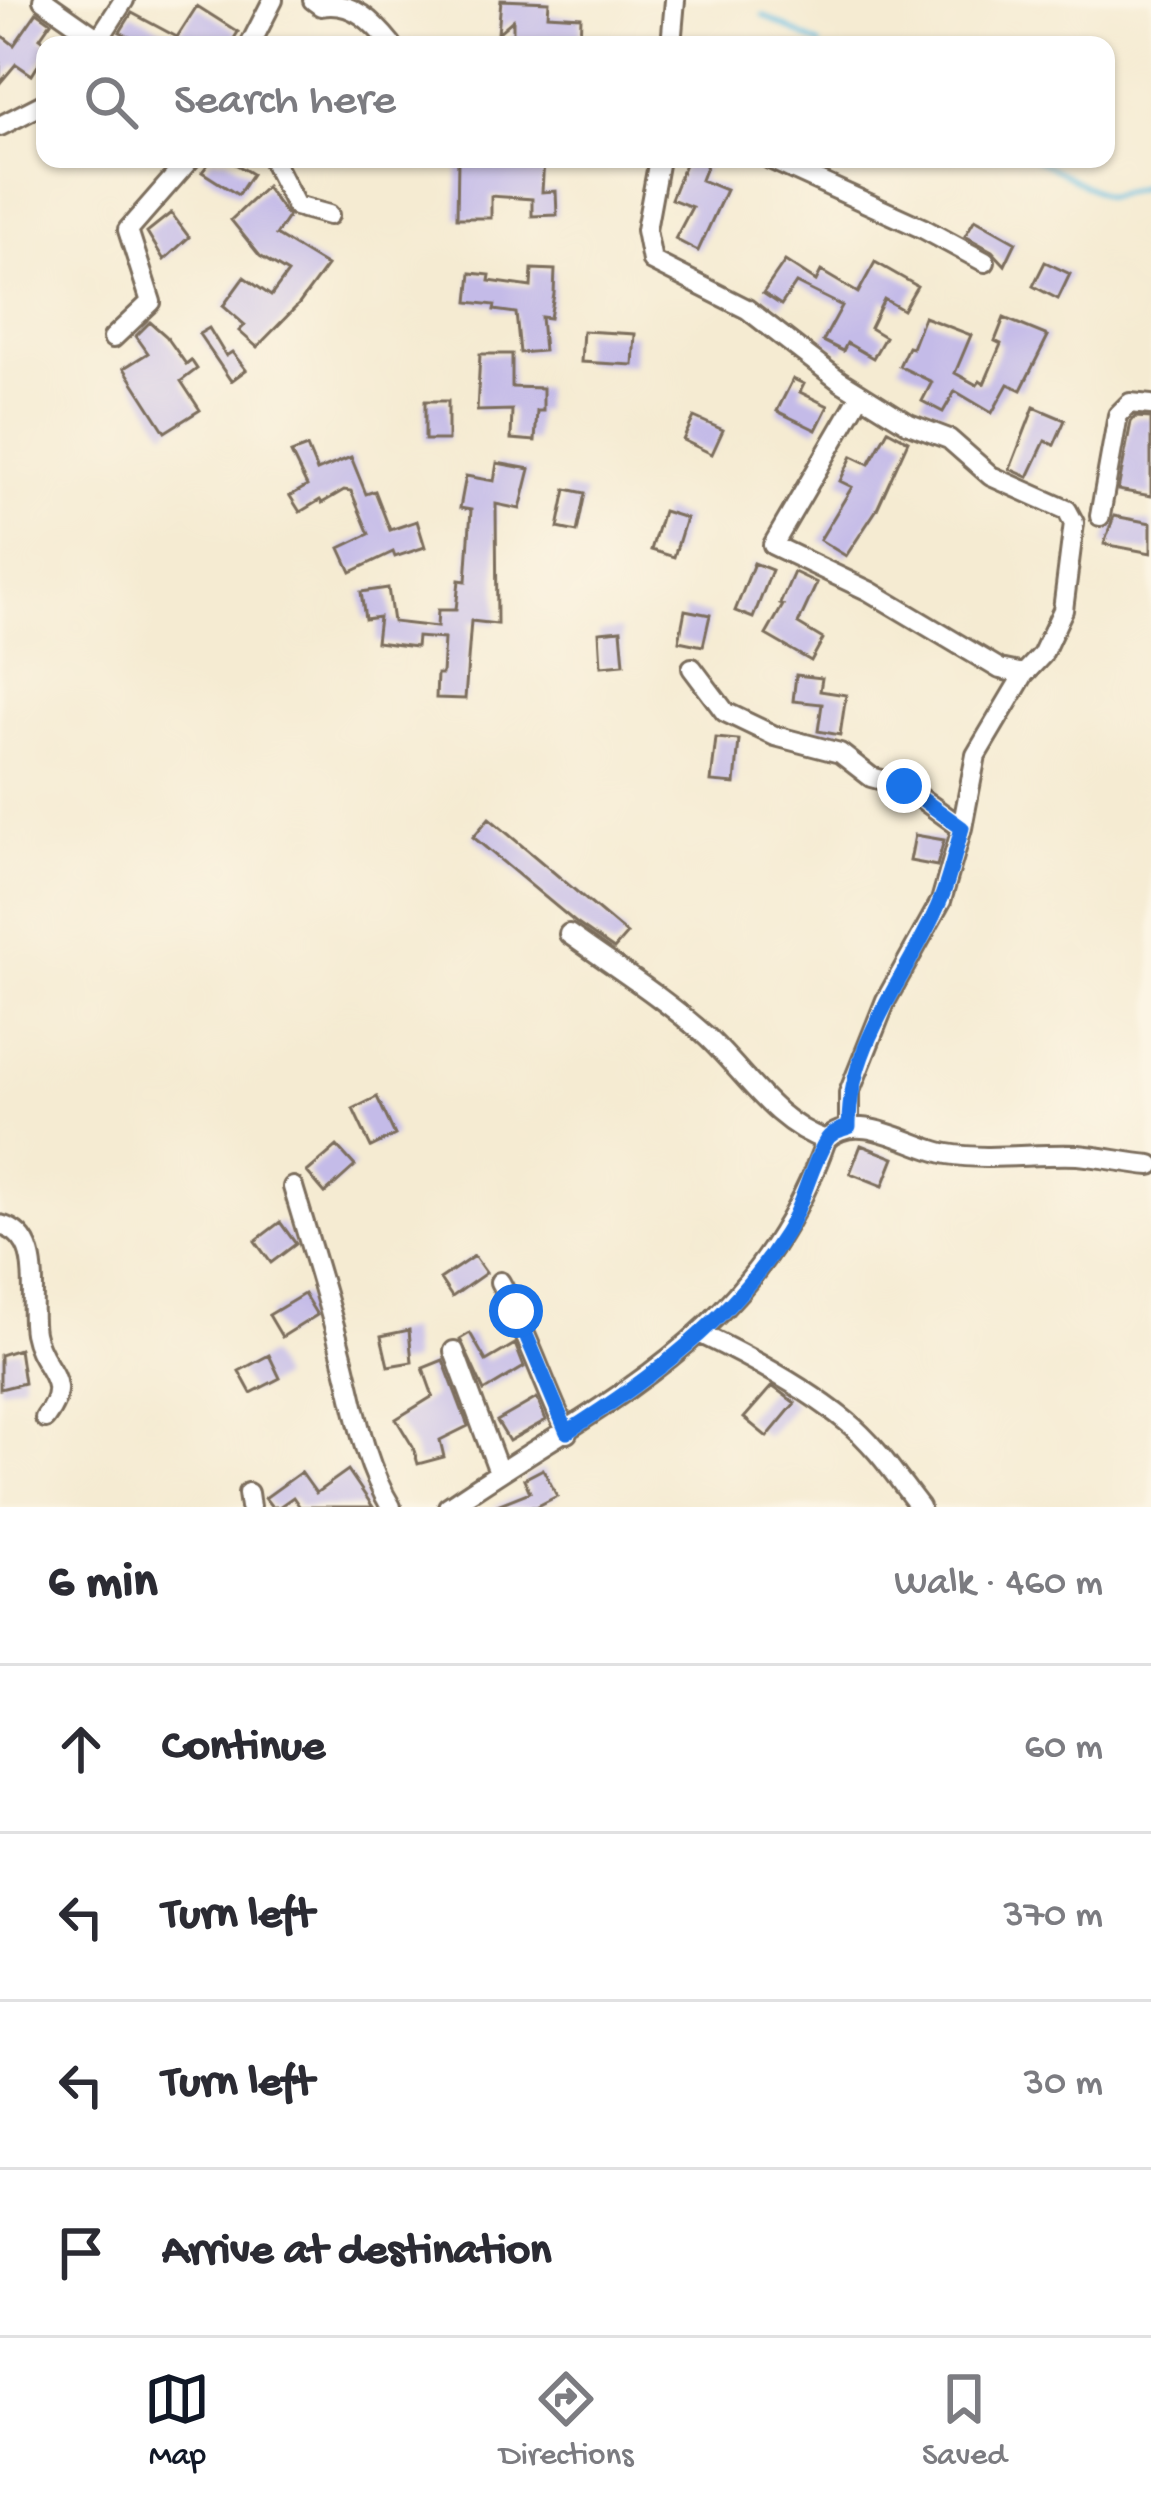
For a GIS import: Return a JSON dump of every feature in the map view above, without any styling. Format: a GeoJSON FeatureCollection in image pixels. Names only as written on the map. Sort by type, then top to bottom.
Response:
{"type":"FeatureCollection","features":[{"type":"Feature","properties":{"kind":"street"},"geometry":{"type":"LineString","coordinates":[[43,0],[91,36]]}},
{"type":"Feature","properties":{"kind":"street"},"geometry":{"type":"LineString","coordinates":[[104,36],[124,0]]}},
{"type":"Feature","properties":{"kind":"street"},"geometry":{"type":"LineString","coordinates":[[255,36],[273,0]]}},
{"type":"Feature","properties":{"kind":"street"},"geometry":{"type":"LineString","coordinates":[[313,0],[321,6],[372,9],[387,36]]}},
{"type":"Feature","properties":{"kind":"street"},"geometry":{"type":"LineString","coordinates":[[672,36],[675,0]]}},
{"type":"Feature","properties":{"kind":"street"},"geometry":{"type":"LineString","coordinates":[[0,126],[36,108]]}},
{"type":"Feature","properties":{"kind":"street"},"geometry":{"type":"LineString","coordinates":[[113,338],[151,302],[128,230],[182,168]]}},
{"type":"Feature","properties":{"kind":"street"},"geometry":{"type":"LineString","coordinates":[[277,168],[296,206],[329,215]]}},
{"type":"Feature","properties":{"kind":"street"},"geometry":{"type":"LineString","coordinates":[[657,168],[646,230],[652,261],[747,309],[861,394],[909,424],[949,439],[992,476],[1066,510],[1074,523],[1063,610],[1042,655],[1024,674],[976,755],[962,828],[940,901],[886,1000],[849,1093],[849,1127]]}},
{"type":"Feature","properties":{"kind":"street"},"geometry":{"type":"LineString","coordinates":[[790,168],[985,262]]}},
{"type":"Feature","properties":{"kind":"street"},"geometry":{"type":"LineString","coordinates":[[861,394],[773,545],[869,591],[1000,669],[1024,674]]}},
{"type":"Feature","properties":{"kind":"street"},"geometry":{"type":"LineString","coordinates":[[1100,516],[1118,416],[1130,404],[1151,405]]}},
{"type":"Feature","properties":{"kind":"street"},"geometry":{"type":"LineString","coordinates":[[692,668],[725,712],[775,736],[841,753],[872,777],[904,786],[962,828]]}},
{"type":"Feature","properties":{"kind":"street"},"geometry":{"type":"LineString","coordinates":[[569,934],[707,1038],[767,1102],[813,1136],[826,1140]]}},
{"type":"Feature","properties":{"kind":"street"},"geometry":{"type":"LineString","coordinates":[[448,1507],[615,1402],[701,1334],[784,1235],[826,1140],[849,1127],[948,1154],[1080,1155],[1151,1166]]}},
{"type":"Feature","properties":{"kind":"street"},"geometry":{"type":"LineString","coordinates":[[293,1187],[342,1352],[355,1418],[377,1483],[391,1507]]}},
{"type":"Feature","properties":{"kind":"street"},"geometry":{"type":"LineString","coordinates":[[0,1225],[19,1233],[26,1244],[35,1287],[33,1331],[58,1391],[58,1400],[45,1418]]}},
{"type":"Feature","properties":{"kind":"street"},"geometry":{"type":"LineString","coordinates":[[500,1282],[532,1343],[567,1432]]}},
{"type":"Feature","properties":{"kind":"street"},"geometry":{"type":"LineString","coordinates":[[701,1334],[746,1355],[848,1422],[886,1461],[920,1507]]}},
{"type":"Feature","properties":{"kind":"street"},"geometry":{"type":"LineString","coordinates":[[454,1352],[499,1472]]}},
{"type":"Feature","properties":{"kind":"building"},"geometry":{"type":"Polygon","coordinates":[[[501,0],[549,2],[548,15],[581,17],[580,36],[513,36],[513,20],[498,33],[501,0]]]}},
{"type":"Feature","properties":{"kind":"building"},"geometry":{"type":"Polygon","coordinates":[[[197,6],[238,32],[236,36],[178,36],[197,6]]]}},
{"type":"Feature","properties":{"kind":"building"},"geometry":{"type":"Polygon","coordinates":[[[37,12],[51,22],[41,36],[36,36],[32,75],[16,64],[0,83],[0,34],[14,45],[37,12]]]}},
{"type":"Feature","properties":{"kind":"building"},"geometry":{"type":"Polygon","coordinates":[[[132,13],[175,36],[120,32],[132,13]]]}},
{"type":"Feature","properties":{"kind":"building"},"geometry":{"type":"Polygon","coordinates":[[[205,168],[242,168],[252,174],[238,195],[202,172],[205,168]]]}},
{"type":"Feature","properties":{"kind":"building"},"geometry":{"type":"Polygon","coordinates":[[[458,168],[543,168],[542,192],[556,191],[557,215],[532,216],[532,199],[491,196],[491,218],[457,218],[458,168]]]}},
{"type":"Feature","properties":{"kind":"building"},"geometry":{"type":"Polygon","coordinates":[[[683,168],[706,168],[701,180],[726,190],[698,251],[675,239],[692,207],[671,199],[683,168]]]}},
{"type":"Feature","properties":{"kind":"building"},"geometry":{"type":"Polygon","coordinates":[[[266,187],[288,217],[276,235],[327,266],[299,304],[257,347],[239,331],[245,325],[223,306],[244,277],[271,296],[288,273],[260,256],[231,220],[266,187]]]}},
{"type":"Feature","properties":{"kind":"building"},"geometry":{"type":"Polygon","coordinates":[[[171,213],[189,237],[164,260],[147,232],[171,213]]]}},
{"type":"Feature","properties":{"kind":"building"},"geometry":{"type":"Polygon","coordinates":[[[975,219],[1016,242],[1005,265],[992,251],[965,236],[975,219]]]}},
{"type":"Feature","properties":{"kind":"building"},"geometry":{"type":"Polygon","coordinates":[[[785,261],[816,281],[821,271],[858,293],[875,262],[917,286],[903,310],[884,299],[870,328],[885,337],[873,358],[847,343],[843,351],[823,341],[842,306],[796,283],[781,305],[763,293],[785,261]]]}},
{"type":"Feature","properties":{"kind":"building"},"geometry":{"type":"Polygon","coordinates":[[[1045,262],[1070,274],[1058,299],[1033,286],[1045,262]]]}},
{"type":"Feature","properties":{"kind":"building"},"geometry":{"type":"Polygon","coordinates":[[[532,269],[555,270],[554,294],[550,318],[541,317],[544,351],[520,353],[516,313],[468,302],[471,273],[490,275],[489,281],[531,287],[532,269]]]}},
{"type":"Feature","properties":{"kind":"building"},"geometry":{"type":"Polygon","coordinates":[[[924,317],[971,335],[955,373],[977,385],[984,384],[1001,344],[995,341],[1004,318],[1048,336],[1021,390],[1008,384],[992,413],[955,391],[943,412],[922,401],[932,382],[899,366],[924,317]]]}},
{"type":"Feature","properties":{"kind":"building"},"geometry":{"type":"Polygon","coordinates":[[[150,322],[186,364],[191,360],[197,369],[181,381],[200,410],[165,432],[124,368],[148,353],[136,336],[150,322]]]}},
{"type":"Feature","properties":{"kind":"building"},"geometry":{"type":"Polygon","coordinates":[[[209,328],[226,356],[232,352],[246,370],[231,381],[199,334],[209,328]]]}},
{"type":"Feature","properties":{"kind":"building"},"geometry":{"type":"Polygon","coordinates":[[[583,331],[635,334],[633,365],[581,362],[583,331]]]}},
{"type":"Feature","properties":{"kind":"building"},"geometry":{"type":"Polygon","coordinates":[[[480,354],[512,354],[512,387],[543,388],[535,441],[511,439],[512,410],[477,411],[480,354]]]}},
{"type":"Feature","properties":{"kind":"building"},"geometry":{"type":"Polygon","coordinates":[[[793,379],[804,384],[800,392],[828,406],[816,430],[777,411],[793,379]]]}},
{"type":"Feature","properties":{"kind":"building"},"geometry":{"type":"Polygon","coordinates":[[[425,401],[448,401],[448,440],[425,440],[425,401]]]}},
{"type":"Feature","properties":{"kind":"building"},"geometry":{"type":"Polygon","coordinates":[[[1034,407],[1065,420],[1054,445],[1045,441],[1028,477],[1010,469],[1034,407]]]}},
{"type":"Feature","properties":{"kind":"building"},"geometry":{"type":"Polygon","coordinates":[[[694,417],[723,430],[712,454],[683,440],[694,417]]]}},
{"type":"Feature","properties":{"kind":"building"},"geometry":{"type":"Polygon","coordinates":[[[1135,417],[1151,418],[1151,496],[1118,490],[1135,417]]]}},
{"type":"Feature","properties":{"kind":"building"},"geometry":{"type":"Polygon","coordinates":[[[888,430],[908,441],[877,509],[846,556],[820,540],[852,487],[840,481],[852,456],[869,464],[888,430]]]}},
{"type":"Feature","properties":{"kind":"building"},"geometry":{"type":"Polygon","coordinates":[[[307,447],[317,471],[351,457],[366,494],[375,491],[390,530],[417,521],[425,547],[395,557],[393,552],[351,572],[340,548],[369,534],[351,491],[300,512],[290,496],[307,486],[291,453],[307,447]]]}},
{"type":"Feature","properties":{"kind":"building"},"geometry":{"type":"Polygon","coordinates":[[[497,463],[530,469],[520,509],[496,504],[497,624],[471,621],[465,699],[436,698],[444,639],[417,637],[416,647],[376,642],[379,617],[365,619],[361,592],[388,588],[393,622],[437,627],[438,610],[456,610],[459,580],[466,581],[471,510],[460,508],[466,476],[494,481],[497,463]]]}},
{"type":"Feature","properties":{"kind":"building"},"geometry":{"type":"Polygon","coordinates":[[[566,489],[585,493],[577,532],[558,528],[566,489]]]}},
{"type":"Feature","properties":{"kind":"building"},"geometry":{"type":"Polygon","coordinates":[[[663,511],[686,518],[674,557],[651,550],[663,511]]]}},
{"type":"Feature","properties":{"kind":"building"},"geometry":{"type":"Polygon","coordinates":[[[1114,516],[1151,523],[1151,553],[1104,544],[1114,516]]]}},
{"type":"Feature","properties":{"kind":"building"},"geometry":{"type":"Polygon","coordinates":[[[754,563],[772,570],[753,618],[735,611],[754,563]]]}},
{"type":"Feature","properties":{"kind":"building"},"geometry":{"type":"Polygon","coordinates":[[[794,572],[817,583],[798,624],[823,639],[811,661],[766,635],[794,572]]]}},
{"type":"Feature","properties":{"kind":"building"},"geometry":{"type":"Polygon","coordinates":[[[685,610],[710,615],[703,646],[679,641],[685,610]]]}},
{"type":"Feature","properties":{"kind":"building"},"geometry":{"type":"Polygon","coordinates":[[[621,630],[624,664],[601,666],[599,632],[621,630]]]}},
{"type":"Feature","properties":{"kind":"building"},"geometry":{"type":"Polygon","coordinates":[[[796,675],[822,678],[820,691],[846,695],[840,735],[818,731],[822,704],[793,701],[796,675]]]}},
{"type":"Feature","properties":{"kind":"building"},"geometry":{"type":"Polygon","coordinates":[[[716,738],[739,740],[735,784],[711,782],[716,738]]]}},
{"type":"Feature","properties":{"kind":"building"},"geometry":{"type":"Polygon","coordinates":[[[489,818],[627,934],[614,949],[473,837],[489,818]]]}},
{"type":"Feature","properties":{"kind":"building"},"geometry":{"type":"Polygon","coordinates":[[[915,835],[944,840],[937,866],[910,861],[915,835]]]}},
{"type":"Feature","properties":{"kind":"building"},"geometry":{"type":"Polygon","coordinates":[[[377,1097],[395,1135],[371,1147],[353,1109],[377,1097]]]}},
{"type":"Feature","properties":{"kind":"building"},"geometry":{"type":"Polygon","coordinates":[[[861,1145],[894,1158],[883,1186],[850,1173],[861,1145]]]}},
{"type":"Feature","properties":{"kind":"building"},"geometry":{"type":"Polygon","coordinates":[[[337,1146],[355,1166],[325,1193],[307,1172],[337,1146]]]}},
{"type":"Feature","properties":{"kind":"building"},"geometry":{"type":"Polygon","coordinates":[[[280,1222],[296,1244],[271,1263],[255,1241],[280,1222]]]}},
{"type":"Feature","properties":{"kind":"building"},"geometry":{"type":"Polygon","coordinates":[[[474,1256],[486,1273],[452,1297],[440,1279],[474,1256]]]}},
{"type":"Feature","properties":{"kind":"building"},"geometry":{"type":"Polygon","coordinates":[[[304,1294],[317,1315],[282,1337],[269,1315],[304,1294]]]}},
{"type":"Feature","properties":{"kind":"building"},"geometry":{"type":"Polygon","coordinates":[[[409,1330],[412,1362],[388,1366],[381,1336],[409,1330]]]}},
{"type":"Feature","properties":{"kind":"building"},"geometry":{"type":"Polygon","coordinates":[[[470,1333],[486,1361],[515,1344],[524,1367],[484,1391],[460,1339],[470,1333]]]}},
{"type":"Feature","properties":{"kind":"building"},"geometry":{"type":"Polygon","coordinates":[[[19,1349],[24,1383],[0,1389],[0,1355],[19,1349]]]}},
{"type":"Feature","properties":{"kind":"building"},"geometry":{"type":"Polygon","coordinates":[[[269,1355],[280,1378],[251,1393],[239,1371],[269,1355]]]}},
{"type":"Feature","properties":{"kind":"building"},"geometry":{"type":"Polygon","coordinates":[[[443,1360],[468,1426],[440,1440],[444,1457],[418,1464],[396,1419],[433,1396],[423,1368],[443,1360]]]}},
{"type":"Feature","properties":{"kind":"building"},"geometry":{"type":"Polygon","coordinates":[[[772,1386],[795,1403],[767,1437],[744,1418],[772,1386]]]}},
{"type":"Feature","properties":{"kind":"building"},"geometry":{"type":"Polygon","coordinates":[[[537,1398],[546,1420],[509,1441],[497,1421],[537,1398]]]}},
{"type":"Feature","properties":{"kind":"building"},"geometry":{"type":"Polygon","coordinates":[[[543,1469],[557,1496],[536,1507],[492,1507],[530,1492],[524,1479],[543,1469]]]}},
{"type":"Feature","properties":{"kind":"building"},"geometry":{"type":"Polygon","coordinates":[[[348,1470],[373,1507],[300,1507],[293,1497],[272,1507],[265,1498],[301,1472],[316,1493],[348,1470]]]}},
{"type":"Feature","properties":{"kind":"waterway"},"geometry":{"type":"LineString","coordinates":[[763,15],[803,36]]}},
{"type":"Feature","properties":{"kind":"waterway"},"geometry":{"type":"LineString","coordinates":[[1052,168],[1106,197],[1151,184]]}},
{"type":"Feature","properties":{"kind":"route"},"geometry":{"type":"LineString","coordinates":[[516,1311],[567,1432],[615,1402],[640,1379],[659,1371],[701,1334],[784,1235],[826,1140],[849,1127],[849,1093],[886,1000],[940,901],[962,828],[904,786]]}}]}
